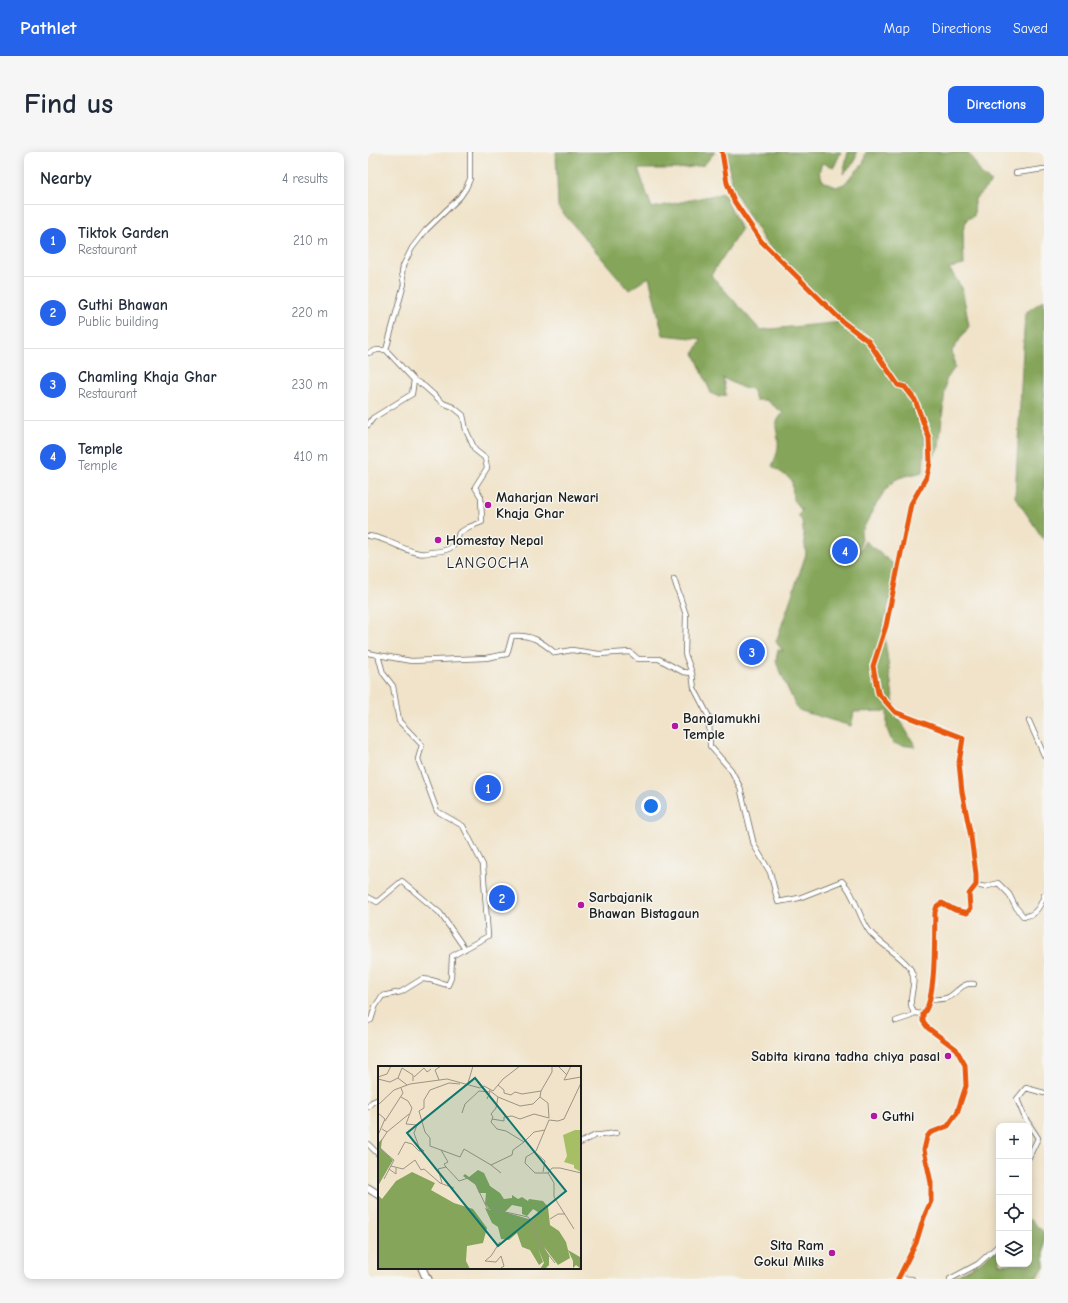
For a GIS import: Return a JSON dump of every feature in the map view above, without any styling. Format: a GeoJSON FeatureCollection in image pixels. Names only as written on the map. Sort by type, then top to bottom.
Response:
{"type":"FeatureCollection","features":[{"type":"Feature","properties":{"kind":"street"},"geometry":{"type":"LineString","coordinates":[[386,350],[404,284],[402,273],[404,262],[412,248],[426,230],[460,197],[466,188],[470,179],[470,152]]}},
{"type":"Feature","properties":{"kind":"street"},"geometry":{"type":"LineString","coordinates":[[722,152],[727,183],[734,201],[761,241],[843,322],[868,341],[898,385],[905,387],[915,400],[929,438],[930,463],[927,476],[911,504],[886,626],[873,666],[878,693],[895,712],[964,738],[959,763],[962,792],[971,837],[976,885],[969,894],[970,909],[967,913],[955,910],[942,903],[937,906],[935,912],[932,987],[927,1010],[923,1014],[923,1022],[928,1028],[956,1049],[965,1065],[966,1086],[956,1113],[948,1126],[930,1133],[927,1137],[924,1150],[931,1182],[931,1201],[924,1217],[916,1243],[898,1279],[912,1279]]}},
{"type":"Feature","properties":{"kind":"street"},"geometry":{"type":"LineString","coordinates":[[1016,173],[1044,169]]}},
{"type":"Feature","properties":{"kind":"street"},"geometry":{"type":"LineString","coordinates":[[368,352],[386,350]]}},
{"type":"Feature","properties":{"kind":"street"},"geometry":{"type":"LineString","coordinates":[[368,536],[385,540],[419,553],[445,552],[456,542],[459,533],[482,522],[481,497],[476,486],[487,468],[485,458],[475,450],[466,430],[463,414],[453,407],[443,403],[424,386],[414,380],[386,350]]}},
{"type":"Feature","properties":{"kind":"street"},"geometry":{"type":"LineString","coordinates":[[368,425],[373,418],[412,394],[414,380]]}},
{"type":"Feature","properties":{"kind":"street"},"geometry":{"type":"LineString","coordinates":[[674,579],[686,615],[685,654],[692,673],[694,688],[709,717],[710,746],[731,770],[740,787],[754,845],[770,872],[778,902],[799,898],[842,881],[848,887],[869,931],[881,944],[899,957],[911,970],[914,980],[911,1005],[914,1013]]}},
{"type":"Feature","properties":{"kind":"street"},"geometry":{"type":"LineString","coordinates":[[368,653],[411,661],[486,658],[507,654],[512,636],[517,636],[533,638],[543,642],[555,653],[572,650],[599,654],[630,652],[638,659],[659,659],[683,672],[692,673]]}},
{"type":"Feature","properties":{"kind":"street"},"geometry":{"type":"LineString","coordinates":[[368,1021],[371,1020],[375,1007],[382,996],[401,992],[422,979],[448,985],[451,978],[452,956],[488,936],[484,865],[463,826],[437,811],[418,759],[422,745],[399,721],[393,686],[383,673],[378,655]]}},
{"type":"Feature","properties":{"kind":"street"},"geometry":{"type":"LineString","coordinates":[[1029,721],[1044,755]]}},
{"type":"Feature","properties":{"kind":"street"},"geometry":{"type":"LineString","coordinates":[[368,896],[377,902],[402,881],[440,913],[464,949]]}},
{"type":"Feature","properties":{"kind":"street"},"geometry":{"type":"LineString","coordinates":[[976,885],[985,887],[998,883],[1009,894],[1015,906],[1023,916],[1027,916],[1035,912],[1044,895]]}},
{"type":"Feature","properties":{"kind":"street"},"geometry":{"type":"LineString","coordinates":[[929,1000],[948,997],[962,986],[970,983],[974,984]]}},
{"type":"Feature","properties":{"kind":"street"},"geometry":{"type":"LineString","coordinates":[[896,1021],[914,1013],[923,1014]]}},
{"type":"Feature","properties":{"kind":"street"},"geometry":{"type":"LineString","coordinates":[[1028,1123],[1017,1099],[1026,1088],[1044,1093]]}},
{"type":"Feature","properties":{"kind":"street"},"geometry":{"type":"LineString","coordinates":[[368,1107],[372,1102],[378,1099]]}},
{"type":"Feature","properties":{"kind":"street"},"geometry":{"type":"LineString","coordinates":[[1032,1129],[1038,1138],[1032,1151]]}},
{"type":"Feature","properties":{"kind":"street"},"geometry":{"type":"LineString","coordinates":[[581,1142],[596,1135],[616,1133]]}},
{"type":"Feature","properties":{"kind":"street"},"geometry":{"type":"LineString","coordinates":[[368,1144],[378,1154]]}},
{"type":"Feature","properties":{"kind":"street"},"geometry":{"type":"LineString","coordinates":[[368,1188],[378,1194]]}},
{"type":"Feature","properties":{"kind":"street"},"geometry":{"type":"LineString","coordinates":[[950,1279],[978,1264],[996,1248]]}},
{"type":"Feature","properties":{"kind":"street"},"geometry":{"type":"LineString","coordinates":[[422,1269],[428,1279]]}},
{"type":"Feature","properties":{"kind":"green space"},"geometry":{"type":"Polygon","coordinates":[[[556,152],[715,152],[704,165],[679,169],[638,169],[652,208],[724,193],[741,230],[711,275],[760,330],[843,322],[765,242],[732,187],[725,152],[841,152],[834,167],[822,163],[819,172],[823,181],[836,187],[844,184],[863,164],[866,152],[967,152],[982,175],[992,182],[975,199],[974,216],[967,219],[963,230],[964,265],[949,268],[962,288],[969,326],[952,351],[955,367],[946,380],[939,447],[932,458],[930,438],[913,398],[914,410],[925,440],[923,472],[899,478],[888,487],[877,502],[861,533],[862,539],[856,558],[865,541],[898,568],[883,626],[895,712],[916,747],[893,744],[887,729],[887,711],[854,712],[851,726],[798,710],[779,670],[776,660],[778,650],[783,651],[776,642],[806,554],[802,521],[798,515],[802,511],[793,500],[792,480],[772,466],[778,447],[776,423],[783,413],[766,400],[756,400],[752,389],[743,388],[723,378],[726,395],[719,397],[711,393],[694,353],[702,339],[663,335],[649,277],[629,290],[558,207],[556,152]]]}},
{"type":"Feature","properties":{"kind":"green space"},"geometry":{"type":"Polygon","coordinates":[[[848,152],[857,152],[854,163],[843,174],[848,152]]]}},
{"type":"Feature","properties":{"kind":"green space"},"geometry":{"type":"Polygon","coordinates":[[[1044,300],[1044,540],[1015,497],[1025,313],[1044,300]]]}},
{"type":"Feature","properties":{"kind":"green space"},"geometry":{"type":"Polygon","coordinates":[[[1032,1222],[1044,1232],[1044,1268],[1035,1279],[950,1279],[978,1264],[996,1249],[996,1267],[1032,1267],[1032,1222]]]}},
{"type":"Feature","properties":{"kind":"cycle path"},"geometry":{"type":"LineString","coordinates":[[722,152],[727,183],[734,201],[761,241],[843,322],[868,341],[898,385],[905,387],[915,400],[929,438],[930,463],[927,476],[911,504],[886,626],[873,666],[878,693],[895,712],[963,738],[959,763],[962,792],[971,837],[976,885],[969,894],[970,909],[967,913],[955,910],[942,903],[937,906],[935,912],[933,981],[931,995],[923,1014],[923,1021],[928,1028],[956,1049],[965,1065],[966,1086],[957,1113],[948,1126],[930,1133],[927,1137],[924,1150],[931,1183],[931,1201],[924,1217],[916,1243],[898,1279]]}},
{"type":"Feature","properties":{"kind":"place","name":"Maharjan Newari Khaja Ghar"},"geometry":{"type":"Point","coordinates":[488,505]}},
{"type":"Feature","properties":{"kind":"place","name":"Homestay Nepal"},"geometry":{"type":"Point","coordinates":[438,540]}},
{"type":"Feature","properties":{"kind":"place","name":"Temple"},"geometry":{"type":"Point","coordinates":[845,551]}},
{"type":"Feature","properties":{"kind":"place","name":"Chamling Khaja Ghar"},"geometry":{"type":"Point","coordinates":[752,652]}},
{"type":"Feature","properties":{"kind":"place","name":"Banglamukhi Temple"},"geometry":{"type":"Point","coordinates":[675,726]}},
{"type":"Feature","properties":{"kind":"place","name":"Tiktok Garden"},"geometry":{"type":"Point","coordinates":[488,788]}},
{"type":"Feature","properties":{"kind":"place","name":"Guthi Bhawan"},"geometry":{"type":"Point","coordinates":[502,898]}},
{"type":"Feature","properties":{"kind":"place","name":"Sarbajanik Bhawan Bistagaun"},"geometry":{"type":"Point","coordinates":[581,905]}},
{"type":"Feature","properties":{"kind":"place","name":"Sabita kirana tadha chiya pasal"},"geometry":{"type":"Point","coordinates":[948,1056]}},
{"type":"Feature","properties":{"kind":"place","name":"Guthi"},"geometry":{"type":"Point","coordinates":[874,1116]}},
{"type":"Feature","properties":{"kind":"place","name":"Sita Ram Gokul Milks"},"geometry":{"type":"Point","coordinates":[832,1253]}},
{"type":"Feature","properties":{"kind":"district","name":"LANGOCHA"},"geometry":{"type":"Point","coordinates":[488,563]}}]}
